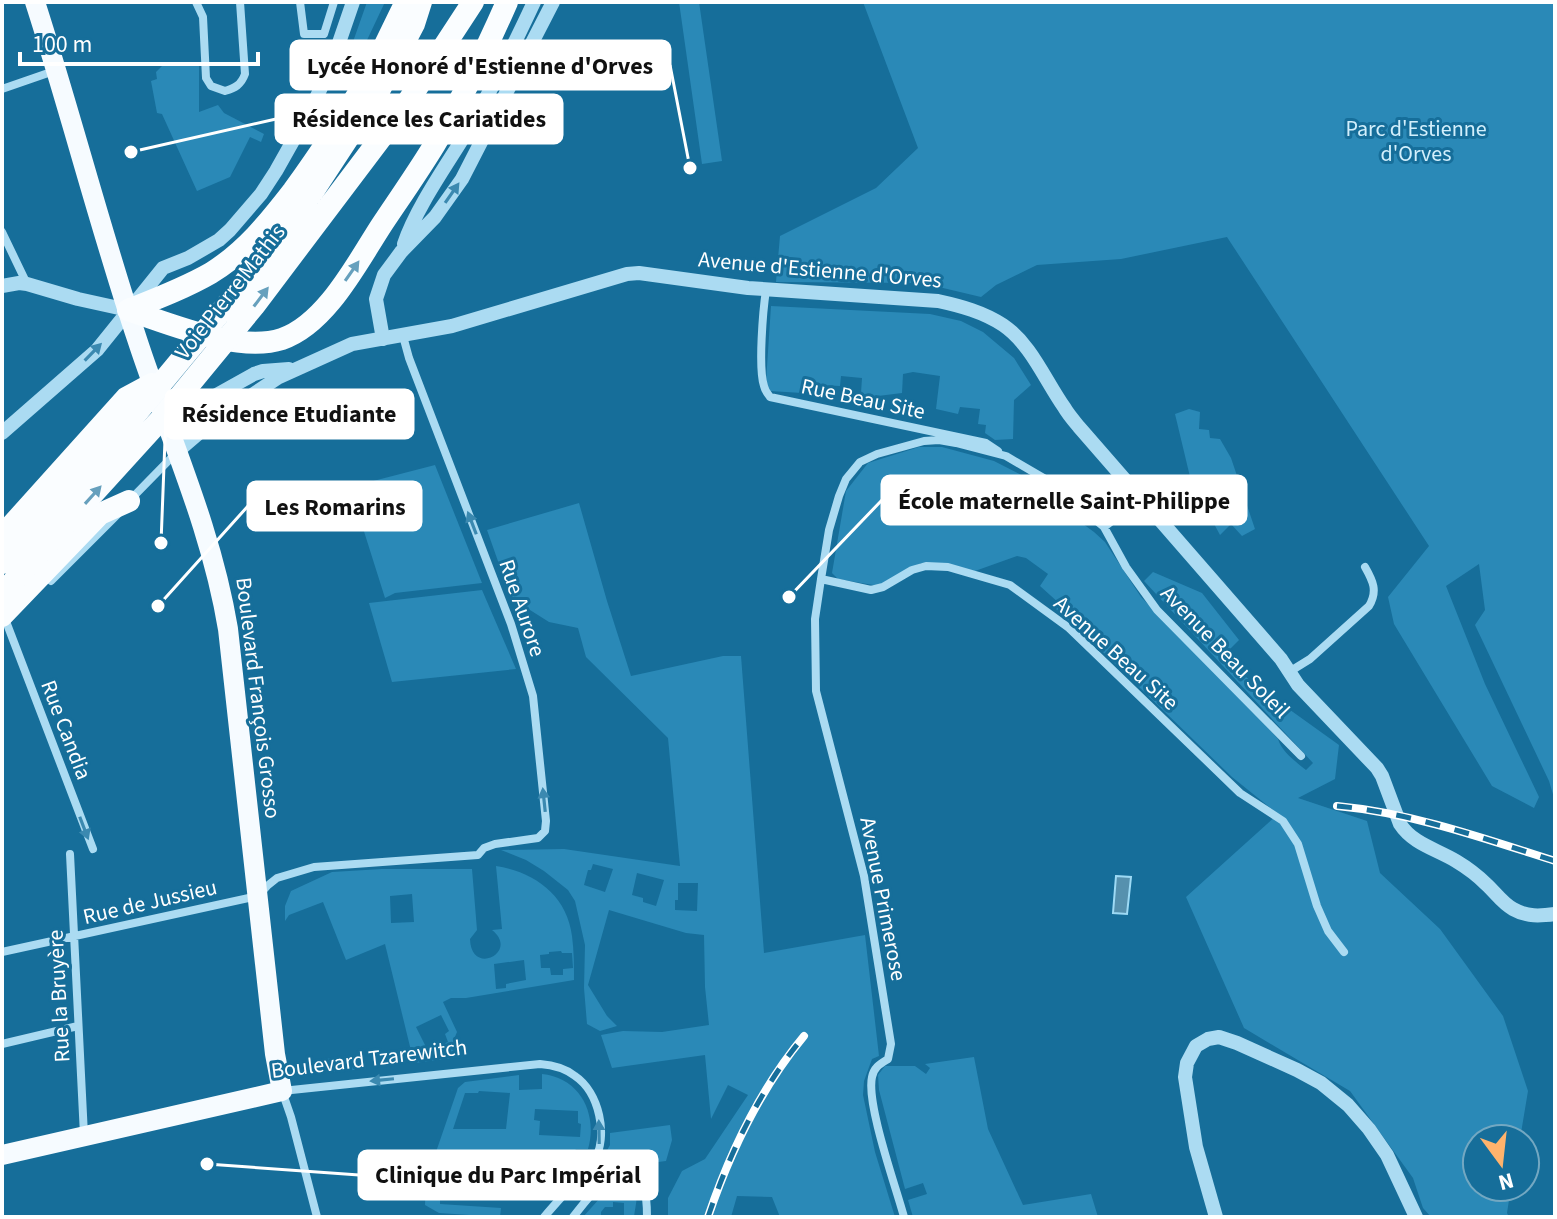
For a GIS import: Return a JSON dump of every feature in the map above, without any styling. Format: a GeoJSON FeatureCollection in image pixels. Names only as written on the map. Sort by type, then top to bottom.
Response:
{"type":"FeatureCollection","features":[{"type":"Feature","properties":{"kind":"highway"},"geometry":{"type":"LineString","coordinates":[[128,310],[212,272],[256,237],[320,154],[366,81],[406,2]]}},
{"type":"Feature","properties":{"kind":"highway","name":"Voie Pierre Mathis"},"geometry":{"type":"LineString","coordinates":[[2,563],[140,409],[238,291],[314,190],[379,91],[414,24],[421,2]]}},
{"type":"Feature","properties":{"kind":"highway","name":"Voie Pierre Mathis"},"geometry":{"type":"LineString","coordinates":[[2,594],[161,419],[254,306],[405,106],[473,2]]}},
{"type":"Feature","properties":{"kind":"highway"},"geometry":{"type":"LineString","coordinates":[[128,310],[220,339],[252,343],[280,340],[305,327],[329,303],[436,142],[507,2]]}},
{"type":"Feature","properties":{"kind":"highway"},"geometry":{"type":"LineString","coordinates":[[2,536],[126,398],[156,392],[184,349],[197,342],[220,339]]}},
{"type":"Feature","properties":{"kind":"highway"},"geometry":{"type":"LineString","coordinates":[[4,623],[100,514],[129,501]]}},
{"type":"Feature","properties":{"kind":"main road","name":"Boulevard François Grosso"},"geometry":{"type":"LineString","coordinates":[[35,2],[102,230],[213,556],[224,603],[275,1054],[282,1091]]}},
{"type":"Feature","properties":{"kind":"main road","name":"Boulevard Tzarewitch"},"geometry":{"type":"LineString","coordinates":[[2,1155],[282,1091]]}},
{"type":"Feature","properties":{"kind":"street"},"geometry":{"type":"LineString","coordinates":[[196,2],[203,17],[206,78],[211,86],[225,91],[235,88],[245,74],[240,2]]}},
{"type":"Feature","properties":{"kind":"street"},"geometry":{"type":"LineString","coordinates":[[300,2],[304,34],[324,34],[334,2]]}},
{"type":"Feature","properties":{"kind":"street"},"geometry":{"type":"LineString","coordinates":[[2,433],[97,350],[163,268],[219,240],[261,194],[318,94],[353,2]]}},
{"type":"Feature","properties":{"kind":"street"},"geometry":{"type":"LineString","coordinates":[[401,252],[408,233],[474,120],[534,2]]}},
{"type":"Feature","properties":{"kind":"street"},"geometry":{"type":"LineString","coordinates":[[383,339],[376,299],[384,275],[401,252],[435,217],[462,179],[553,2]]}},
{"type":"Feature","properties":{"kind":"street"},"geometry":{"type":"LineString","coordinates":[[2,89],[57,70]]}},
{"type":"Feature","properties":{"kind":"street"},"geometry":{"type":"LineString","coordinates":[[2,232],[5,248],[27,284]]}},
{"type":"Feature","properties":{"kind":"street","name":"Avenue d'Estienne d'Orves"},"geometry":{"type":"LineString","coordinates":[[129,501],[178,451],[213,421],[294,369],[352,344],[452,326],[627,274],[766,290],[938,301],[960,306],[1006,327],[1023,344],[1064,407],[1281,659],[1298,685],[1382,776],[1400,824],[1412,839],[1457,862],[1511,908],[1527,915],[1555,914]]}},
{"type":"Feature","properties":{"kind":"street"},"geometry":{"type":"LineString","coordinates":[[2,286],[27,284],[128,310]]}},
{"type":"Feature","properties":{"kind":"street","name":"Rue Beau Site"},"geometry":{"type":"LineString","coordinates":[[766,290],[762,366],[764,387],[770,397],[986,443],[1006,456]]}},
{"type":"Feature","properties":{"kind":"street","name":"Rue Aurore"},"geometry":{"type":"LineString","coordinates":[[258,896],[277,878],[314,867],[478,855],[484,848],[495,844],[538,838],[545,831],[533,696],[511,624],[403,336]]}},
{"type":"Feature","properties":{"kind":"street","name":"Avenue d'Estienne d'Orves"},"geometry":{"type":"LineString","coordinates":[[156,392],[177,407],[194,405],[254,374],[294,369]]}},
{"type":"Feature","properties":{"kind":"street"},"geometry":{"type":"LineString","coordinates":[[821,579],[829,530],[846,479],[860,462],[924,441],[956,443],[1006,456],[1047,480],[1104,527],[1141,499]]}},
{"type":"Feature","properties":{"kind":"street","name":"Avenue Beau Soleil"},"geometry":{"type":"LineString","coordinates":[[1104,527],[1126,567],[1157,610],[1301,756]]}},
{"type":"Feature","properties":{"kind":"street","name":"Avenue Beau Site"},"geometry":{"type":"LineString","coordinates":[[821,579],[871,590],[926,566],[948,567],[1010,585],[1069,628],[1240,793],[1283,821],[1298,844],[1328,931],[1344,952]]}},
{"type":"Feature","properties":{"kind":"street"},"geometry":{"type":"LineString","coordinates":[[1289,672],[1310,659],[1369,606],[1375,588],[1365,567]]}},
{"type":"Feature","properties":{"kind":"street","name":"Avenue Primerose"},"geometry":{"type":"LineString","coordinates":[[821,579],[815,619],[816,691],[864,876],[891,1044],[888,1059],[876,1066],[872,1074],[874,1112],[904,1217]]}},
{"type":"Feature","properties":{"kind":"street"},"geometry":{"type":"LineString","coordinates":[[4,623],[27,604]]}},
{"type":"Feature","properties":{"kind":"street","name":"Rue Candia"},"geometry":{"type":"LineString","coordinates":[[4,623],[93,849]]}},
{"type":"Feature","properties":{"kind":"street","name":"Rue la Bruyère"},"geometry":{"type":"LineString","coordinates":[[70,854],[84,1136]]}},
{"type":"Feature","properties":{"kind":"street","name":"Rue de Jussieu"},"geometry":{"type":"LineString","coordinates":[[2,952],[258,896]]}},
{"type":"Feature","properties":{"kind":"street"},"geometry":{"type":"LineString","coordinates":[[2,1044],[78,1026]]}},
{"type":"Feature","properties":{"kind":"street"},"geometry":{"type":"LineString","coordinates":[[1216,1217],[1196,1147],[1185,1077],[1187,1063],[1196,1046],[1219,1037],[1297,1070],[1321,1083],[1348,1105],[1387,1155],[1416,1217]]}},
{"type":"Feature","properties":{"kind":"street","name":"Boulevard Tzarewitch"},"geometry":{"type":"LineString","coordinates":[[282,1091],[540,1064],[564,1069],[583,1082],[591,1095],[601,1136],[594,1161],[544,1217]]}},
{"type":"Feature","properties":{"kind":"street"},"geometry":{"type":"LineString","coordinates":[[282,1091],[317,1217]]}},
{"type":"Feature","properties":{"kind":"street"},"geometry":{"type":"LineString","coordinates":[[573,1217],[607,1181],[630,1176],[642,1183],[645,1189],[647,1217]]}},
{"type":"Feature","properties":{"kind":"green space"},"geometry":{"type":"Polygon","coordinates":[[[367,2],[385,2],[351,74],[342,73],[367,2]]]}},
{"type":"Feature","properties":{"kind":"green space"},"geometry":{"type":"Polygon","coordinates":[[[679,2],[699,2],[722,161],[702,164],[679,2]]]}},
{"type":"Feature","properties":{"kind":"green space","name":"Parc d'Estienne d'Orves"},"geometry":{"type":"Polygon","coordinates":[[[863,2],[1555,2],[1555,801],[1549,781],[1475,625],[1485,610],[1479,564],[1446,586],[1485,684],[1539,797],[1534,808],[1492,786],[1394,624],[1388,597],[1429,546],[1227,237],[1121,259],[1037,265],[996,285],[981,297],[922,283],[776,282],[780,236],[876,188],[918,148],[863,2]]]}},
{"type":"Feature","properties":{"kind":"green space"},"geometry":{"type":"Polygon","coordinates":[[[199,63],[199,112],[218,105],[224,113],[264,134],[261,142],[250,137],[230,177],[197,191],[162,114],[157,113],[151,81],[157,79],[156,72],[162,66],[199,63]]]}},
{"type":"Feature","properties":{"kind":"green space"},"geometry":{"type":"Polygon","coordinates":[[[771,306],[930,314],[961,321],[983,332],[1014,358],[1031,385],[1014,400],[1013,439],[995,440],[985,433],[986,425],[978,424],[980,409],[960,407],[958,414],[936,409],[940,376],[913,372],[903,374],[902,393],[878,396],[878,403],[863,404],[862,378],[841,376],[840,386],[819,385],[818,394],[770,391],[766,382],[771,306]]]}},
{"type":"Feature","properties":{"kind":"green space"},"geometry":{"type":"Polygon","coordinates":[[[1189,409],[1200,412],[1199,429],[1209,430],[1210,438],[1220,439],[1231,458],[1255,529],[1242,536],[1231,524],[1220,535],[1191,481],[1175,414],[1189,409]]]}},
{"type":"Feature","properties":{"kind":"green space"},"geometry":{"type":"Polygon","coordinates":[[[919,447],[942,447],[994,461],[1039,484],[1068,513],[1105,542],[1141,597],[1249,706],[1294,760],[1306,770],[1313,763],[1144,581],[1153,572],[1202,593],[1239,640],[1222,657],[1339,745],[1335,779],[1298,798],[1367,821],[1380,873],[1440,929],[1503,1016],[1528,1091],[1523,1123],[1461,1123],[1461,1203],[1509,1203],[1509,1217],[1431,1217],[1423,1208],[1413,1178],[1350,1091],[1244,1028],[1186,897],[1278,814],[1232,777],[1056,609],[1060,604],[1040,586],[1048,574],[1026,558],[1017,556],[975,571],[921,563],[879,586],[838,579],[832,573],[846,491],[868,463],[919,447]]]}},
{"type":"Feature","properties":{"kind":"green space"},"geometry":{"type":"Polygon","coordinates":[[[435,465],[482,583],[395,593],[385,598],[350,487],[435,465]]]}},
{"type":"Feature","properties":{"kind":"green space"},"geometry":{"type":"Polygon","coordinates":[[[579,503],[631,676],[723,656],[741,656],[764,953],[865,935],[879,1056],[872,1059],[864,1081],[863,1095],[875,1152],[895,1217],[780,1217],[772,1197],[737,1196],[731,1217],[668,1217],[668,1198],[682,1171],[705,1159],[748,1095],[728,1085],[711,1119],[705,1055],[612,1068],[601,1035],[623,1031],[662,1032],[709,1025],[704,935],[686,933],[609,910],[588,985],[617,1026],[600,1031],[587,1024],[585,945],[575,901],[568,890],[544,871],[501,850],[564,849],[680,866],[668,738],[586,657],[578,628],[549,622],[511,598],[487,530],[579,503]],[[593,864],[584,885],[605,892],[613,869],[593,864]],[[637,873],[632,895],[656,906],[664,880],[637,873]],[[678,883],[678,900],[675,900],[675,910],[697,911],[698,883],[678,883]]]}},
{"type":"Feature","properties":{"kind":"green space"},"geometry":{"type":"Polygon","coordinates":[[[482,590],[516,669],[392,682],[369,603],[482,590]]]}},
{"type":"Feature","properties":{"kind":"green space"},"geometry":{"type":"Polygon","coordinates":[[[496,866],[535,880],[556,897],[569,921],[573,947],[574,980],[451,998],[443,1002],[457,1032],[454,1039],[463,1057],[414,1063],[385,944],[346,960],[323,902],[289,915],[285,921],[285,906],[291,891],[332,872],[472,869],[477,930],[470,939],[472,950],[478,957],[485,959],[498,953],[501,946],[499,938],[492,930],[502,929],[496,866]],[[412,894],[390,896],[391,923],[414,922],[412,894]],[[549,952],[540,955],[541,968],[550,968],[551,975],[563,975],[563,969],[573,968],[572,953],[549,952]],[[524,960],[494,964],[496,989],[526,980],[524,960]],[[441,1015],[416,1027],[430,1049],[448,1042],[445,1034],[449,1031],[441,1015]]]}},
{"type":"Feature","properties":{"kind":"green space"},"geometry":{"type":"Polygon","coordinates":[[[360,1055],[366,1069],[315,1073],[300,1062],[360,1055]]]}},
{"type":"Feature","properties":{"kind":"green space"},"geometry":{"type":"Polygon","coordinates":[[[974,1057],[988,1129],[1023,1205],[1091,1194],[1098,1217],[913,1217],[908,1200],[927,1194],[923,1183],[905,1189],[879,1090],[878,1075],[885,1066],[915,1066],[926,1074],[930,1068],[925,1064],[974,1057]]]}},
{"type":"Feature","properties":{"kind":"green space"},"geometry":{"type":"Polygon","coordinates":[[[542,1074],[556,1077],[567,1083],[583,1100],[591,1124],[588,1149],[576,1149],[554,1177],[552,1170],[457,1167],[456,1164],[442,1163],[434,1195],[440,1196],[440,1204],[501,1208],[500,1217],[439,1213],[425,1205],[426,1181],[458,1088],[465,1082],[519,1075],[519,1090],[542,1089],[542,1074]],[[465,1093],[453,1129],[506,1129],[510,1093],[465,1093]],[[535,1109],[534,1120],[540,1121],[539,1135],[580,1137],[578,1111],[535,1109]]]}},
{"type":"Feature","properties":{"kind":"green space"},"geometry":{"type":"Polygon","coordinates":[[[670,1125],[672,1140],[666,1161],[596,1170],[610,1145],[610,1133],[670,1125]]]}},
{"type":"Feature","properties":{"kind":"green space"},"geometry":{"type":"Polygon","coordinates":[[[619,1185],[635,1192],[634,1217],[624,1217],[624,1203],[613,1202],[613,1207],[605,1207],[601,1212],[601,1217],[583,1217],[608,1189],[619,1185]]]}},
{"type":"Feature","properties":{"kind":"shaded area"},"geometry":{"type":"Polygon","coordinates":[[[1116,876],[1131,877],[1127,914],[1113,913],[1116,876]]]}},
{"type":"Feature","properties":{"kind":"railway"},"geometry":{"type":"LineString","coordinates":[[1337,806],[1420,820],[1555,861]]}},
{"type":"Feature","properties":{"kind":"railway"},"geometry":{"type":"LineString","coordinates":[[708,1217],[726,1169],[760,1099],[804,1036]]}},
{"type":"Feature","properties":{"kind":"place","name":"Résidence les Cariatides"},"geometry":{"type":"Point","coordinates":[131,152]}},
{"type":"Feature","properties":{"kind":"place","name":"Lycée Honoré d'Estienne d'Orves"},"geometry":{"type":"Point","coordinates":[690,168]}},
{"type":"Feature","properties":{"kind":"place","name":"Résidence Etudiante"},"geometry":{"type":"Point","coordinates":[161,543]}},
{"type":"Feature","properties":{"kind":"place","name":"École maternelle Saint-Philippe"},"geometry":{"type":"Point","coordinates":[789,597]}},
{"type":"Feature","properties":{"kind":"place","name":"Les Romarins"},"geometry":{"type":"Point","coordinates":[158,606]}},
{"type":"Feature","properties":{"kind":"place","name":"Clinique du Parc Impérial"},"geometry":{"type":"Point","coordinates":[207,1164]}}]}
